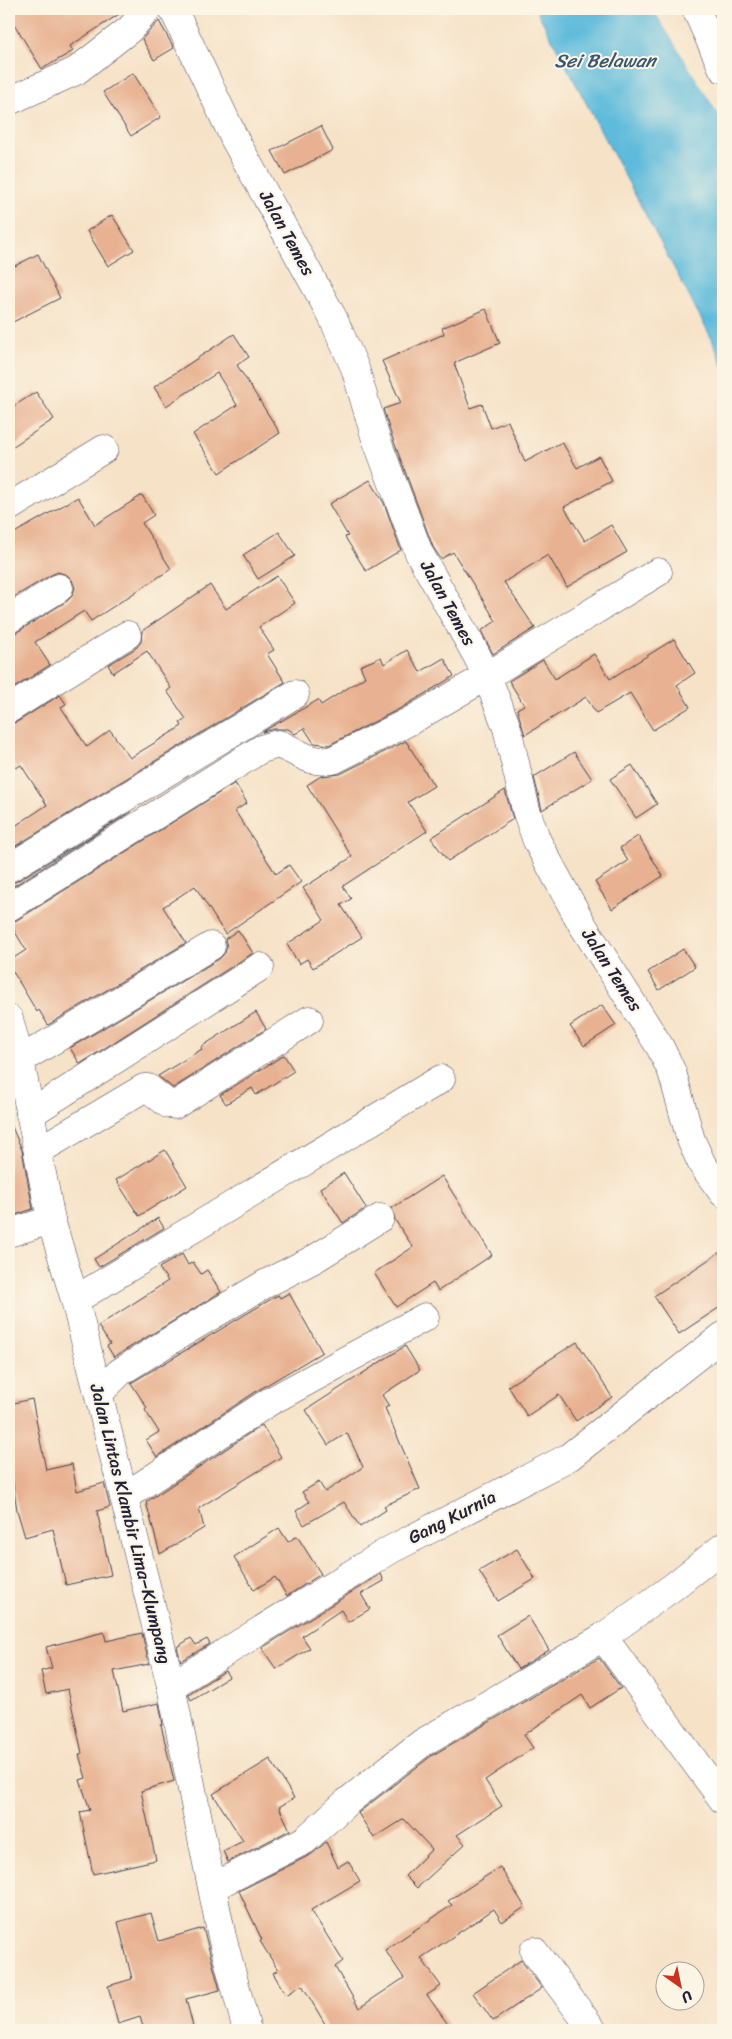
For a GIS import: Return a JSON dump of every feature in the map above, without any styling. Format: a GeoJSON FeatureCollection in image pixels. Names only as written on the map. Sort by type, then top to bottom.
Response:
{"type":"FeatureCollection","features":[{"type":"Feature","properties":{"kind":"street"},"geometry":{"type":"LineString","coordinates":[[9,101],[76,71],[130,30],[148,9]]}},
{"type":"Feature","properties":{"kind":"street","name":"Jalan Temes"},"geometry":{"type":"LineString","coordinates":[[173,9],[236,140],[332,316],[356,368],[375,436],[419,553],[443,592],[487,676],[508,728],[526,810],[537,841],[582,924],[660,1047],[672,1072],[691,1140],[702,1164],[723,1193]]}},
{"type":"Feature","properties":{"kind":"street"},"geometry":{"type":"LineString","coordinates":[[696,9],[723,69]]}},
{"type":"Feature","properties":{"kind":"street"},"geometry":{"type":"LineString","coordinates":[[9,507],[104,448]]}},
{"type":"Feature","properties":{"kind":"street"},"geometry":{"type":"LineString","coordinates":[[9,907],[180,798],[261,749],[278,744],[320,762],[333,760],[410,720],[487,676],[658,572]]}},
{"type":"Feature","properties":{"kind":"street"},"geometry":{"type":"LineString","coordinates":[[9,619],[59,588]]}},
{"type":"Feature","properties":{"kind":"street"},"geometry":{"type":"LineString","coordinates":[[9,709],[127,636]]}},
{"type":"Feature","properties":{"kind":"street"},"geometry":{"type":"LineString","coordinates":[[9,868],[295,694]]}},
{"type":"Feature","properties":{"kind":"street"},"geometry":{"type":"LineString","coordinates":[[20,1060],[211,946]]}},
{"type":"Feature","properties":{"kind":"street"},"geometry":{"type":"LineString","coordinates":[[30,1114],[260,967]]}},
{"type":"Feature","properties":{"kind":"street","name":"Jalan Lintas Klambir Lima–Klumpang"},"geometry":{"type":"LineString","coordinates":[[9,1019],[20,1060],[50,1220],[75,1300],[171,1686],[222,1937],[247,2030]]}},
{"type":"Feature","properties":{"kind":"street"},"geometry":{"type":"LineString","coordinates":[[38,1151],[144,1088],[148,1088],[168,1104],[175,1105],[309,1020]]}},
{"type":"Feature","properties":{"kind":"street"},"geometry":{"type":"LineString","coordinates":[[75,1300],[441,1079]]}},
{"type":"Feature","properties":{"kind":"street"},"geometry":{"type":"LineString","coordinates":[[99,1393],[120,1372],[184,1332],[264,1284],[316,1258],[380,1218]]}},
{"type":"Feature","properties":{"kind":"street"},"geometry":{"type":"LineString","coordinates":[[9,1233],[50,1220]]}},
{"type":"Feature","properties":{"kind":"street"},"geometry":{"type":"LineString","coordinates":[[124,1497],[270,1402],[425,1317]]}},
{"type":"Feature","properties":{"kind":"street","name":"Gang Kurnia"},"geometry":{"type":"LineString","coordinates":[[171,1686],[390,1550],[569,1457],[723,1336]]}},
{"type":"Feature","properties":{"kind":"street"},"geometry":{"type":"LineString","coordinates":[[213,1887],[306,1840],[347,1802],[422,1744],[603,1637],[674,1587],[723,1547]]}},
{"type":"Feature","properties":{"kind":"street"},"geometry":{"type":"LineString","coordinates":[[603,1637],[723,1800]]}},
{"type":"Feature","properties":{"kind":"street"},"geometry":{"type":"LineString","coordinates":[[534,1951],[593,2030]]}},
{"type":"Feature","properties":{"kind":"water","name":"Sei Belawan"},"geometry":{"type":"Polygon","coordinates":[[[536,9],[621,9],[723,213],[723,366],[712,339],[536,9]]]}},
{"type":"Feature","properties":{"kind":"building"},"geometry":{"type":"Polygon","coordinates":[[[9,9],[127,9],[70,46],[73,51],[42,69],[9,16],[9,9]]]}},
{"type":"Feature","properties":{"kind":"building"},"geometry":{"type":"Polygon","coordinates":[[[159,21],[174,48],[154,60],[142,39],[159,21]]]}},
{"type":"Feature","properties":{"kind":"building"},"geometry":{"type":"Polygon","coordinates":[[[133,73],[161,117],[131,136],[103,92],[133,73]]]}},
{"type":"Feature","properties":{"kind":"building"},"geometry":{"type":"Polygon","coordinates":[[[321,126],[333,150],[285,175],[272,151],[321,126]]]}},
{"type":"Feature","properties":{"kind":"building"},"geometry":{"type":"Polygon","coordinates":[[[112,215],[134,250],[108,266],[87,231],[112,215]]]}},
{"type":"Feature","properties":{"kind":"building"},"geometry":{"type":"Polygon","coordinates":[[[38,254],[60,298],[9,324],[9,269],[38,254]]]}},
{"type":"Feature","properties":{"kind":"building"},"geometry":{"type":"Polygon","coordinates":[[[486,309],[500,343],[454,363],[470,408],[482,404],[491,428],[508,421],[525,462],[562,442],[577,468],[599,456],[612,481],[564,507],[585,541],[611,525],[627,552],[567,587],[548,555],[504,582],[535,628],[493,654],[481,631],[496,621],[453,552],[441,559],[433,547],[383,409],[401,403],[382,361],[444,334],[442,328],[486,309]]]}},
{"type":"Feature","properties":{"kind":"building"},"geometry":{"type":"Polygon","coordinates":[[[234,334],[249,357],[237,365],[280,433],[219,473],[193,434],[237,405],[217,373],[166,406],[154,387],[234,334]]]}},
{"type":"Feature","properties":{"kind":"building"},"geometry":{"type":"Polygon","coordinates":[[[36,392],[54,419],[9,449],[9,409],[36,392]]]}},
{"type":"Feature","properties":{"kind":"building"},"geometry":{"type":"Polygon","coordinates":[[[370,480],[384,503],[401,550],[366,571],[345,537],[348,536],[329,504],[370,480]]]}},
{"type":"Feature","properties":{"kind":"building"},"geometry":{"type":"Polygon","coordinates":[[[142,495],[154,515],[142,523],[171,569],[91,621],[84,611],[35,642],[50,665],[9,691],[9,635],[67,601],[72,596],[75,588],[72,580],[67,575],[58,572],[9,600],[9,536],[78,497],[95,525],[142,495]]]}},
{"type":"Feature","properties":{"kind":"building"},"geometry":{"type":"Polygon","coordinates":[[[279,532],[295,556],[258,579],[243,555],[279,532]]]}},
{"type":"Feature","properties":{"kind":"building"},"geometry":{"type":"Polygon","coordinates":[[[277,576],[295,603],[259,627],[274,650],[267,654],[285,682],[9,850],[9,830],[47,805],[21,765],[16,768],[9,756],[9,724],[17,722],[60,695],[66,704],[61,707],[87,747],[110,730],[130,758],[182,726],[180,723],[186,719],[167,691],[171,688],[147,651],[113,673],[108,665],[136,648],[141,642],[142,631],[210,585],[226,609],[277,576]]]}},
{"type":"Feature","properties":{"kind":"building"},"geometry":{"type":"Polygon","coordinates":[[[674,639],[695,673],[677,685],[690,707],[653,730],[630,693],[596,713],[586,697],[525,735],[517,709],[524,705],[509,681],[543,660],[555,679],[594,654],[610,679],[674,639]]]}},
{"type":"Feature","properties":{"kind":"building"},"geometry":{"type":"Polygon","coordinates":[[[407,650],[420,672],[444,658],[454,676],[403,707],[329,745],[314,743],[304,728],[295,734],[288,729],[274,729],[262,732],[318,700],[321,705],[365,677],[360,666],[381,657],[384,664],[407,650]]]}},
{"type":"Feature","properties":{"kind":"building"},"geometry":{"type":"Polygon","coordinates":[[[406,741],[434,786],[408,802],[427,831],[343,886],[351,899],[341,905],[362,937],[313,968],[307,959],[299,964],[287,944],[324,920],[303,888],[352,857],[307,785],[321,776],[340,774],[406,741]]]}},
{"type":"Feature","properties":{"kind":"building"},"geometry":{"type":"Polygon","coordinates":[[[574,752],[592,779],[542,810],[534,777],[574,752]]]}},
{"type":"Feature","properties":{"kind":"building"},"geometry":{"type":"Polygon","coordinates":[[[632,765],[657,804],[636,818],[610,779],[632,765]]]}},
{"type":"Feature","properties":{"kind":"building"},"geometry":{"type":"Polygon","coordinates":[[[235,783],[247,803],[235,811],[276,874],[289,865],[301,882],[225,934],[195,886],[163,907],[186,943],[48,1025],[39,1010],[37,1012],[9,965],[9,961],[26,950],[9,922],[17,920],[235,783]]]}},
{"type":"Feature","properties":{"kind":"building"},"geometry":{"type":"Polygon","coordinates":[[[505,790],[513,819],[448,861],[431,838],[505,790]]]}},
{"type":"Feature","properties":{"kind":"building"},"geometry":{"type":"Polygon","coordinates":[[[131,812],[9,889],[9,884],[131,812]]]}},
{"type":"Feature","properties":{"kind":"building"},"geometry":{"type":"Polygon","coordinates":[[[638,836],[663,876],[612,909],[595,882],[628,861],[620,848],[638,836]]]}},
{"type":"Feature","properties":{"kind":"building"},"geometry":{"type":"Polygon","coordinates":[[[238,930],[253,953],[80,1064],[70,1048],[219,959],[225,953],[227,946],[225,939],[238,930]]]}},
{"type":"Feature","properties":{"kind":"building"},"geometry":{"type":"Polygon","coordinates":[[[683,949],[695,967],[659,990],[648,972],[683,949]]]}},
{"type":"Feature","properties":{"kind":"building"},"geometry":{"type":"Polygon","coordinates":[[[602,1005],[616,1025],[584,1046],[570,1026],[602,1005]]]}},
{"type":"Feature","properties":{"kind":"building"},"geometry":{"type":"Polygon","coordinates":[[[256,1012],[266,1029],[173,1088],[158,1076],[202,1049],[201,1047],[256,1012]]]}},
{"type":"Feature","properties":{"kind":"building"},"geometry":{"type":"Polygon","coordinates":[[[284,1055],[294,1071],[256,1095],[252,1088],[226,1104],[220,1095],[284,1055]]]}},
{"type":"Feature","properties":{"kind":"building"},"geometry":{"type":"Polygon","coordinates":[[[9,1120],[22,1150],[33,1209],[9,1217],[9,1120]]]}},
{"type":"Feature","properties":{"kind":"building"},"geometry":{"type":"Polygon","coordinates":[[[165,1150],[187,1186],[139,1216],[116,1180],[165,1150]]]}},
{"type":"Feature","properties":{"kind":"building"},"geometry":{"type":"Polygon","coordinates":[[[344,1173],[366,1208],[343,1223],[320,1188],[344,1173]]]}},
{"type":"Feature","properties":{"kind":"building"},"geometry":{"type":"Polygon","coordinates":[[[442,1176],[492,1255],[438,1291],[433,1283],[396,1307],[374,1273],[413,1247],[395,1220],[392,1208],[442,1176]]]}},
{"type":"Feature","properties":{"kind":"building"},"geometry":{"type":"Polygon","coordinates":[[[158,1218],[164,1228],[99,1267],[94,1259],[158,1218]]]}},
{"type":"Feature","properties":{"kind":"building"},"geometry":{"type":"Polygon","coordinates":[[[723,1250],[723,1305],[679,1334],[654,1296],[723,1250]]]}},
{"type":"Feature","properties":{"kind":"building"},"geometry":{"type":"Polygon","coordinates":[[[182,1254],[188,1265],[193,1262],[201,1274],[207,1270],[221,1292],[114,1357],[107,1346],[110,1344],[98,1326],[168,1281],[159,1268],[182,1254]]]}},
{"type":"Feature","properties":{"kind":"building"},"geometry":{"type":"Polygon","coordinates":[[[289,1293],[322,1352],[260,1389],[157,1457],[146,1440],[159,1432],[131,1383],[278,1295],[280,1298],[289,1293]]]}},
{"type":"Feature","properties":{"kind":"building"},"geometry":{"type":"Polygon","coordinates":[[[577,1342],[612,1397],[576,1421],[559,1395],[527,1416],[508,1386],[577,1342]]]}},
{"type":"Feature","properties":{"kind":"building"},"geometry":{"type":"Polygon","coordinates":[[[405,1346],[420,1370],[382,1395],[389,1406],[385,1408],[420,1489],[384,1506],[386,1510],[360,1527],[344,1502],[304,1525],[296,1511],[309,1502],[302,1492],[319,1482],[325,1492],[363,1467],[347,1433],[328,1445],[306,1410],[405,1346]]]}},
{"type":"Feature","properties":{"kind":"building"},"geometry":{"type":"Polygon","coordinates":[[[32,1399],[46,1470],[72,1464],[77,1491],[104,1483],[110,1507],[97,1511],[111,1575],[66,1585],[53,1529],[25,1537],[17,1510],[9,1459],[9,1404],[32,1399]]]}},
{"type":"Feature","properties":{"kind":"building"},"geometry":{"type":"Polygon","coordinates":[[[262,1425],[281,1457],[199,1508],[204,1528],[160,1554],[146,1502],[262,1425]]]}},
{"type":"Feature","properties":{"kind":"building"},"geometry":{"type":"Polygon","coordinates":[[[279,1528],[288,1542],[297,1536],[321,1574],[287,1596],[275,1577],[254,1590],[234,1557],[279,1528]]]}},
{"type":"Feature","properties":{"kind":"building"},"geometry":{"type":"Polygon","coordinates":[[[517,1549],[535,1579],[498,1601],[479,1571],[517,1549]]]}},
{"type":"Feature","properties":{"kind":"building"},"geometry":{"type":"Polygon","coordinates":[[[381,1574],[384,1581],[361,1594],[370,1609],[348,1622],[341,1610],[302,1636],[310,1648],[276,1669],[262,1648],[381,1574]]]}},
{"type":"Feature","properties":{"kind":"building"},"geometry":{"type":"Polygon","coordinates":[[[528,1616],[549,1650],[518,1669],[497,1635],[528,1616]]]}},
{"type":"Feature","properties":{"kind":"building"},"geometry":{"type":"Polygon","coordinates":[[[104,1632],[106,1641],[142,1633],[149,1664],[114,1671],[123,1711],[159,1703],[163,1725],[161,1725],[174,1781],[141,1791],[156,1860],[93,1874],[80,1812],[90,1810],[80,1780],[86,1778],[79,1755],[82,1753],[68,1689],[46,1694],[41,1671],[52,1668],[46,1647],[104,1632]]]}},
{"type":"Feature","properties":{"kind":"building"},"geometry":{"type":"Polygon","coordinates":[[[191,1638],[196,1645],[207,1639],[210,1644],[181,1661],[177,1647],[191,1638]]]}},
{"type":"Feature","properties":{"kind":"building"},"geometry":{"type":"Polygon","coordinates":[[[599,1658],[621,1688],[590,1708],[582,1695],[524,1735],[533,1748],[485,1780],[502,1806],[457,1835],[465,1844],[417,1888],[405,1876],[432,1849],[404,1819],[374,1838],[358,1813],[431,1756],[599,1658]]]}},
{"type":"Feature","properties":{"kind":"building"},"geometry":{"type":"Polygon","coordinates":[[[225,1671],[229,1677],[191,1700],[188,1694],[225,1671]]]}},
{"type":"Feature","properties":{"kind":"building"},"geometry":{"type":"Polygon","coordinates":[[[270,1759],[294,1798],[279,1807],[290,1830],[228,1862],[223,1851],[243,1841],[213,1794],[270,1759]]]}},
{"type":"Feature","properties":{"kind":"building"},"geometry":{"type":"Polygon","coordinates":[[[326,1842],[338,1867],[348,1861],[360,1881],[311,1910],[343,1961],[335,1967],[359,2008],[404,1978],[385,1950],[452,1905],[448,1901],[500,1867],[525,1907],[502,1922],[494,1909],[421,1958],[441,1986],[427,1995],[452,2030],[326,2030],[328,2029],[302,1985],[286,1995],[273,1973],[278,1970],[260,1941],[262,1940],[239,1891],[312,1854],[326,1842]]]}},
{"type":"Feature","properties":{"kind":"building"},"geometry":{"type":"Polygon","coordinates":[[[151,1913],[159,1941],[203,1928],[220,1990],[186,1999],[194,2030],[144,2030],[140,2017],[118,2024],[108,1986],[132,1979],[118,1922],[151,1913]]]}},
{"type":"Feature","properties":{"kind":"building"},"geometry":{"type":"Polygon","coordinates":[[[521,1960],[542,1988],[493,2021],[473,1993],[521,1960]]]}},
{"type":"Feature","properties":{"kind":"waterway","name":"Sei Belawan"},"geometry":{"type":"LineString","coordinates":[[627,9],[708,140],[723,178]]}}]}
